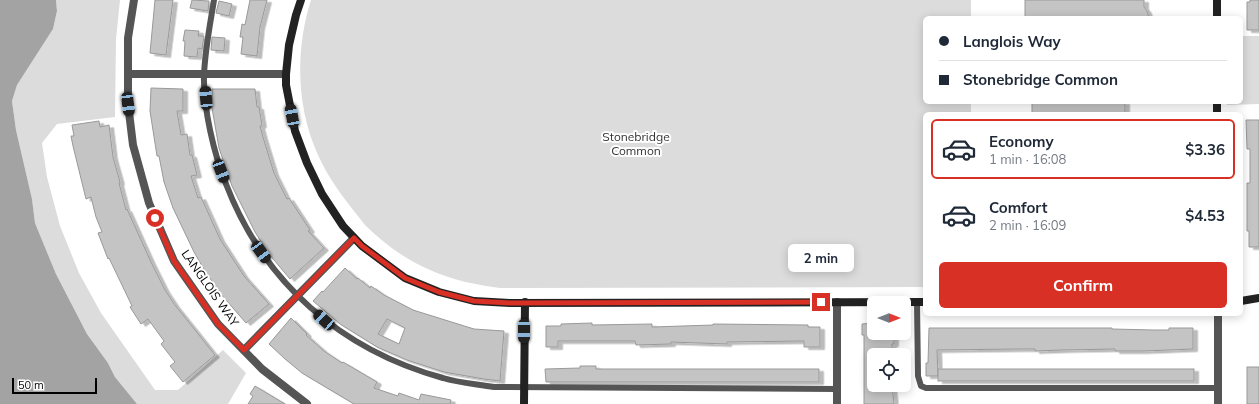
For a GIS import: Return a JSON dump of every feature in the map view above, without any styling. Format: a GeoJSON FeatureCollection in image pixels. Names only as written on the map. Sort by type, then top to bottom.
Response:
{"type":"FeatureCollection","features":[{"type":"Feature","properties":{"kind":"street","name":"LANGLOIS WAY"},"geometry":{"type":"LineString","coordinates":[[134,0],[128,38],[128,104],[134,145],[149,203],[174,261],[218,324],[262,368],[307,404]]}},
{"type":"Feature","properties":{"kind":"street"},"geometry":{"type":"LineString","coordinates":[[301,0],[289,45],[286,74],[286,85],[295,131],[307,163],[322,194],[343,226],[362,246],[405,278],[439,292],[474,301],[510,303],[921,302]]}},
{"type":"Feature","properties":{"kind":"street"},"geometry":{"type":"LineString","coordinates":[[1217,0],[1217,16]]}},
{"type":"Feature","properties":{"kind":"street"},"geometry":{"type":"LineString","coordinates":[[128,74],[286,74]]}},
{"type":"Feature","properties":{"kind":"street"},"geometry":{"type":"LineString","coordinates":[[244,350],[354,238]]}},
{"type":"Feature","properties":{"kind":"street"},"geometry":{"type":"LineString","coordinates":[[1243,301],[1259,298]]}},
{"type":"Feature","properties":{"kind":"street"},"geometry":{"type":"LineString","coordinates":[[524,404],[525,302]]}},
{"type":"Feature","properties":{"kind":"street"},"geometry":{"type":"LineString","coordinates":[[837,302],[837,404]]}},
{"type":"Feature","properties":{"kind":"street"},"geometry":{"type":"LineString","coordinates":[[1218,316],[1218,404]]}},
{"type":"Feature","properties":{"kind":"lane"},"geometry":{"type":"LineString","coordinates":[[214,0],[204,75],[207,114],[221,171],[235,208],[253,242],[269,263],[297,295],[324,320],[342,333],[370,350],[410,368],[445,379],[494,387],[837,389]]}},
{"type":"Feature","properties":{"kind":"lane"},"geometry":{"type":"LineString","coordinates":[[921,302],[918,376],[921,386],[926,388],[1218,388]]}},
{"type":"Feature","properties":{"kind":"green space"},"geometry":{"type":"Polygon","coordinates":[[[56,0],[120,0],[116,39],[115,117],[57,124],[42,143],[47,177],[60,226],[79,273],[101,313],[155,390],[178,390],[223,350],[246,373],[228,404],[137,404],[115,377],[108,363],[87,334],[56,274],[35,223],[32,199],[16,130],[12,101],[17,85],[53,29],[57,11],[56,0]]]}},
{"type":"Feature","properties":{"kind":"green space","name":"Stonebridge Common"},"geometry":{"type":"Polygon","coordinates":[[[311,0],[971,0],[971,16],[923,16],[923,104],[971,104],[971,112],[923,112],[923,287],[500,288],[473,284],[438,274],[412,261],[395,250],[365,225],[337,188],[319,157],[311,139],[306,119],[300,79],[302,39],[311,0]]]}},
{"type":"Feature","properties":{"kind":"green space"},"geometry":{"type":"Polygon","coordinates":[[[1243,36],[1259,36],[1259,104],[1227,105],[1243,104],[1243,36]]]}},
{"type":"Feature","properties":{"kind":"shaded area"},"geometry":{"type":"Polygon","coordinates":[[[0,0],[56,0],[57,11],[53,29],[17,85],[12,101],[16,130],[32,199],[35,223],[56,274],[87,334],[108,363],[115,377],[137,404],[0,404],[0,0]]]}},
{"type":"Feature","properties":{"kind":"building"},"geometry":{"type":"Polygon","coordinates":[[[155,0],[173,0],[166,55],[150,53],[155,0]]]}},
{"type":"Feature","properties":{"kind":"building"},"geometry":{"type":"Polygon","coordinates":[[[192,0],[209,1],[208,11],[190,8],[192,0]]]}},
{"type":"Feature","properties":{"kind":"building"},"geometry":{"type":"Polygon","coordinates":[[[250,0],[267,0],[260,27],[257,56],[241,54],[243,37],[240,37],[242,24],[245,25],[250,0]]]}},
{"type":"Feature","properties":{"kind":"building"},"geometry":{"type":"Polygon","coordinates":[[[1025,0],[1144,0],[1144,7],[1148,16],[1025,16],[1025,0]]]}},
{"type":"Feature","properties":{"kind":"building"},"geometry":{"type":"Polygon","coordinates":[[[1250,0],[1259,0],[1259,30],[1247,30],[1247,2],[1250,2],[1250,0]]]}},
{"type":"Feature","properties":{"kind":"building"},"geometry":{"type":"Polygon","coordinates":[[[219,1],[232,4],[229,16],[216,13],[219,1]]]}},
{"type":"Feature","properties":{"kind":"building"},"geometry":{"type":"Polygon","coordinates":[[[185,30],[199,31],[198,36],[204,36],[202,49],[198,48],[197,57],[184,56],[185,41],[183,41],[185,30]]]}},
{"type":"Feature","properties":{"kind":"building"},"geometry":{"type":"Polygon","coordinates":[[[212,37],[225,38],[224,51],[211,50],[212,37]]]}},
{"type":"Feature","properties":{"kind":"building"},"geometry":{"type":"Polygon","coordinates":[[[151,88],[183,89],[183,111],[177,111],[181,135],[187,134],[190,155],[192,155],[197,175],[191,176],[198,198],[201,197],[220,239],[244,276],[269,304],[246,323],[219,292],[202,266],[173,208],[164,182],[159,156],[157,156],[150,111],[151,88]]]}},
{"type":"Feature","properties":{"kind":"building"},"geometry":{"type":"Polygon","coordinates":[[[212,89],[255,89],[257,107],[259,107],[262,125],[260,126],[274,173],[287,199],[289,198],[310,230],[308,231],[324,248],[290,279],[269,254],[255,232],[232,186],[219,148],[212,108],[212,89]]]}},
{"type":"Feature","properties":{"kind":"building"},"geometry":{"type":"Polygon","coordinates":[[[1032,104],[1125,104],[1125,112],[1032,112],[1032,104]]]}},
{"type":"Feature","properties":{"kind":"building"},"geometry":{"type":"Polygon","coordinates":[[[1246,120],[1259,120],[1259,247],[1249,247],[1249,231],[1247,231],[1247,183],[1250,183],[1250,149],[1247,149],[1246,120]]]}},
{"type":"Feature","properties":{"kind":"building"},"geometry":{"type":"Polygon","coordinates":[[[99,121],[100,127],[109,125],[113,157],[126,210],[127,209],[151,262],[165,290],[175,305],[215,355],[183,382],[170,366],[175,362],[161,344],[164,341],[148,319],[141,324],[130,307],[132,306],[109,258],[108,259],[98,233],[102,232],[96,217],[91,197],[86,199],[71,136],[74,136],[72,125],[99,121]]]}},
{"type":"Feature","properties":{"kind":"building"},"geometry":{"type":"Polygon","coordinates":[[[345,268],[370,288],[371,286],[384,295],[413,310],[474,329],[504,331],[500,381],[444,372],[407,360],[377,347],[340,324],[313,301],[322,291],[323,292],[345,268]],[[387,319],[378,334],[399,344],[405,328],[387,319]]]}},
{"type":"Feature","properties":{"kind":"building"},"geometry":{"type":"Polygon","coordinates":[[[291,318],[307,334],[306,335],[324,351],[342,363],[343,362],[377,382],[374,388],[398,396],[399,393],[419,400],[421,394],[451,400],[450,404],[354,404],[302,373],[269,344],[291,318]]]}},
{"type":"Feature","properties":{"kind":"building"},"geometry":{"type":"Polygon","coordinates":[[[592,323],[592,325],[652,324],[652,327],[713,324],[808,325],[808,327],[820,327],[820,347],[804,347],[804,341],[727,342],[727,344],[671,342],[671,344],[636,345],[635,341],[558,341],[558,347],[546,347],[546,326],[592,323]]]}},
{"type":"Feature","properties":{"kind":"building"},"geometry":{"type":"Polygon","coordinates":[[[862,324],[867,324],[867,340],[894,340],[892,348],[867,348],[867,392],[893,392],[894,404],[864,404],[864,335],[862,335],[862,324]]]}},
{"type":"Feature","properties":{"kind":"building"},"geometry":{"type":"Polygon","coordinates":[[[929,328],[1112,328],[1169,330],[1169,328],[1193,328],[1193,349],[1143,351],[1115,351],[1115,349],[1035,351],[1035,349],[937,350],[938,376],[926,376],[929,328]]]}},
{"type":"Feature","properties":{"kind":"building"},"geometry":{"type":"Polygon","coordinates":[[[580,366],[596,366],[596,369],[819,369],[819,382],[546,382],[545,369],[580,368],[580,366]]]}},
{"type":"Feature","properties":{"kind":"building"},"geometry":{"type":"Polygon","coordinates":[[[1247,367],[1259,367],[1259,404],[1247,404],[1247,367]]]}},
{"type":"Feature","properties":{"kind":"building"},"geometry":{"type":"Polygon","coordinates":[[[938,369],[1194,369],[1194,381],[938,381],[938,369]]]}},
{"type":"Feature","properties":{"kind":"building"},"geometry":{"type":"Polygon","coordinates":[[[255,386],[285,404],[248,404],[253,396],[250,394],[255,386]]]}},
{"type":"Feature","properties":{"kind":"route"},"geometry":{"type":"LineString","coordinates":[[155,218],[174,261],[218,324],[244,350],[354,238],[362,246],[405,278],[439,292],[474,301],[510,303],[821,302]]}}]}
